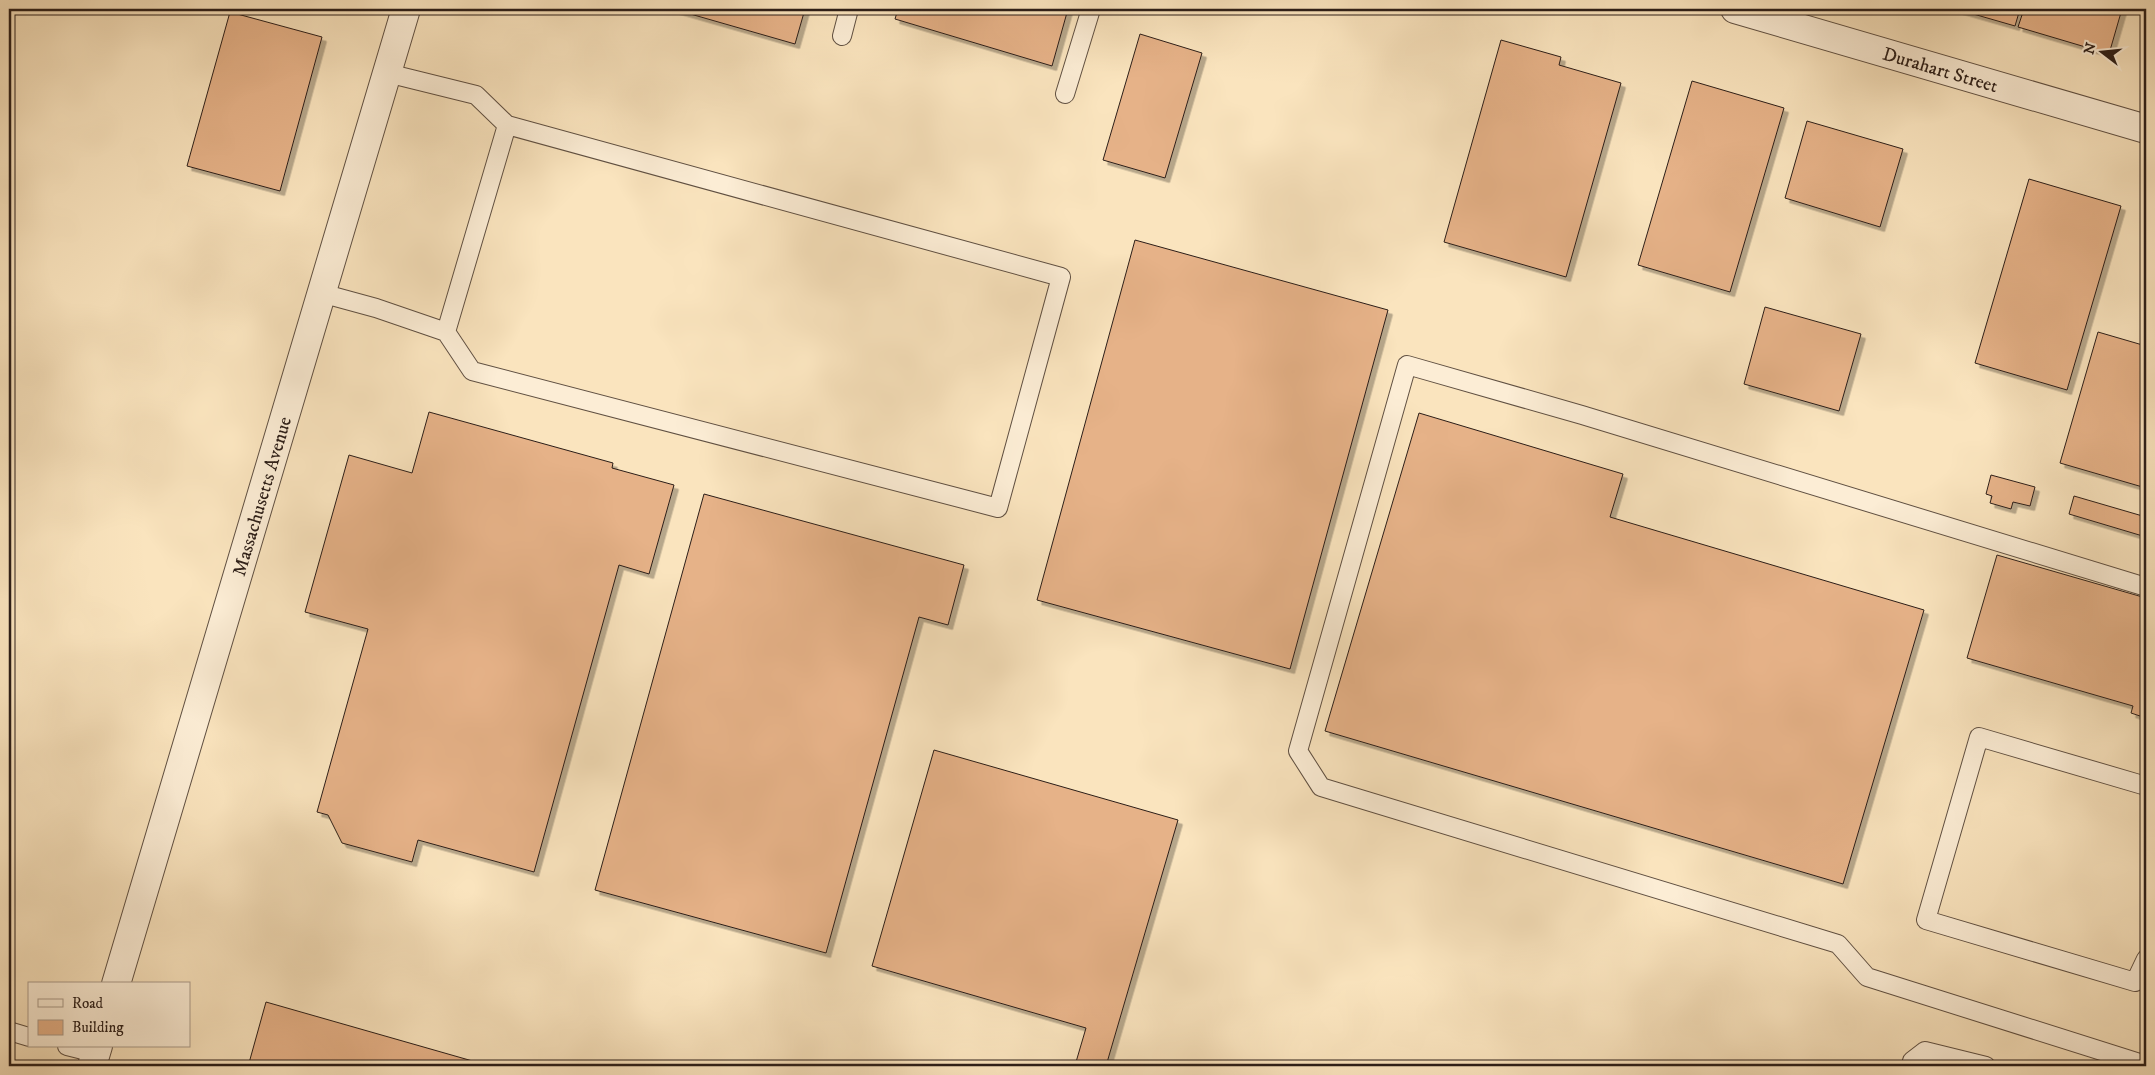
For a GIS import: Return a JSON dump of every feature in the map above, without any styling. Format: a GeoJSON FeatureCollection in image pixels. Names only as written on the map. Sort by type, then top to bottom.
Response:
{"type":"FeatureCollection","features":[{"type":"Feature","properties":{"kind":"street","name":"Massachusetts Avenue"},"geometry":{"type":"LineString","coordinates":[[117,982],[406,9]]}},
{"type":"Feature","properties":{"kind":"street","name":"Durahart Street"},"geometry":{"type":"LineString","coordinates":[[1735,9],[2146,129]]}},
{"type":"Feature","properties":{"kind":"lane"},"geometry":{"type":"LineString","coordinates":[[842,36],[850,9]]}},
{"type":"Feature","properties":{"kind":"lane"},"geometry":{"type":"LineString","coordinates":[[1065,94],[1092,9]]}},
{"type":"Feature","properties":{"kind":"lane"},"geometry":{"type":"LineString","coordinates":[[321,293],[376,308],[446,332],[472,371],[998,508],[1061,278],[507,125],[476,95],[387,73]]}},
{"type":"Feature","properties":{"kind":"lane"},"geometry":{"type":"LineString","coordinates":[[446,332],[507,125]]}},
{"type":"Feature","properties":{"kind":"lane"},"geometry":{"type":"LineString","coordinates":[[2146,587],[1582,415],[1407,365],[1298,751],[1321,788],[1838,944],[1867,977],[2146,1065]]}},
{"type":"Feature","properties":{"kind":"lane"},"geometry":{"type":"LineString","coordinates":[[2146,786],[1979,737],[1926,920],[2135,982],[2146,959]]}},
{"type":"Feature","properties":{"kind":"lane"},"geometry":{"type":"LineString","coordinates":[[9,1032],[28,1036]]}},
{"type":"Feature","properties":{"kind":"lane"},"geometry":{"type":"LineString","coordinates":[[73,1048],[95,1055]]}},
{"type":"Feature","properties":{"kind":"lane"},"geometry":{"type":"LineString","coordinates":[[1911,1066],[1912,1061],[1925,1052],[1986,1066]]}},
{"type":"Feature","properties":{"kind":"building"},"geometry":{"type":"Polygon","coordinates":[[[673,9],[805,9],[795,44],[673,9]]]}},
{"type":"Feature","properties":{"kind":"building"},"geometry":{"type":"Polygon","coordinates":[[[898,9],[1068,9],[1052,66],[895,19],[898,9]]]}},
{"type":"Feature","properties":{"kind":"building"},"geometry":{"type":"Polygon","coordinates":[[[1956,9],[2020,9],[2015,26],[1956,9]]]}},
{"type":"Feature","properties":{"kind":"building"},"geometry":{"type":"Polygon","coordinates":[[[2024,9],[2122,9],[2109,54],[2018,27],[2024,9]]]}},
{"type":"Feature","properties":{"kind":"building"},"geometry":{"type":"Polygon","coordinates":[[[230,12],[322,37],[280,191],[187,166],[230,12]]]}},
{"type":"Feature","properties":{"kind":"building"},"geometry":{"type":"Polygon","coordinates":[[[1140,34],[1202,53],[1165,178],[1103,160],[1140,34]]]}},
{"type":"Feature","properties":{"kind":"building"},"geometry":{"type":"Polygon","coordinates":[[[1501,40],[1561,57],[1559,65],[1621,83],[1566,277],[1444,242],[1501,40]]]}},
{"type":"Feature","properties":{"kind":"building"},"geometry":{"type":"Polygon","coordinates":[[[1692,81],[1784,108],[1730,292],[1638,265],[1692,81]]]}},
{"type":"Feature","properties":{"kind":"building"},"geometry":{"type":"Polygon","coordinates":[[[1807,121],[1903,149],[1880,227],[1785,198],[1807,121]]]}},
{"type":"Feature","properties":{"kind":"building"},"geometry":{"type":"Polygon","coordinates":[[[2029,179],[2121,206],[2067,390],[1975,363],[2029,179]]]}},
{"type":"Feature","properties":{"kind":"building"},"geometry":{"type":"Polygon","coordinates":[[[1135,240],[1388,310],[1290,669],[1037,600],[1135,240]]]}},
{"type":"Feature","properties":{"kind":"building"},"geometry":{"type":"Polygon","coordinates":[[[1765,307],[1861,334],[1839,411],[1744,384],[1765,307]]]}},
{"type":"Feature","properties":{"kind":"building"},"geometry":{"type":"Polygon","coordinates":[[[2098,332],[2146,346],[2146,488],[2060,463],[2098,332]]]}},
{"type":"Feature","properties":{"kind":"building"},"geometry":{"type":"Polygon","coordinates":[[[429,412],[613,463],[612,468],[674,485],[649,574],[619,565],[534,872],[418,840],[412,862],[342,843],[328,815],[317,812],[368,629],[305,612],[349,455],[412,473],[429,412]]]}},
{"type":"Feature","properties":{"kind":"building"},"geometry":{"type":"Polygon","coordinates":[[[1419,413],[1623,474],[1610,517],[1924,610],[1843,884],[1325,731],[1419,413]]]}},
{"type":"Feature","properties":{"kind":"building"},"geometry":{"type":"Polygon","coordinates":[[[1991,475],[2035,487],[2030,506],[2013,502],[2011,509],[1990,503],[1992,496],[1986,494],[1991,475]]]}},
{"type":"Feature","properties":{"kind":"building"},"geometry":{"type":"Polygon","coordinates":[[[704,494],[964,565],[948,625],[919,617],[826,953],[595,890],[704,494]]]}},
{"type":"Feature","properties":{"kind":"building"},"geometry":{"type":"Polygon","coordinates":[[[2074,496],[2146,517],[2146,537],[2069,514],[2074,496]]]}},
{"type":"Feature","properties":{"kind":"building"},"geometry":{"type":"Polygon","coordinates":[[[1997,555],[2146,598],[2146,718],[2131,713],[2133,706],[1967,658],[1997,555]]]}},
{"type":"Feature","properties":{"kind":"building"},"geometry":{"type":"Polygon","coordinates":[[[934,750],[1178,820],[1106,1066],[1092,1066],[1076,1062],[1086,1028],[872,966],[934,750]]]}},
{"type":"Feature","properties":{"kind":"building"},"geometry":{"type":"Polygon","coordinates":[[[266,1002],[490,1066],[260,1066],[249,1063],[266,1002]]]}}]}
